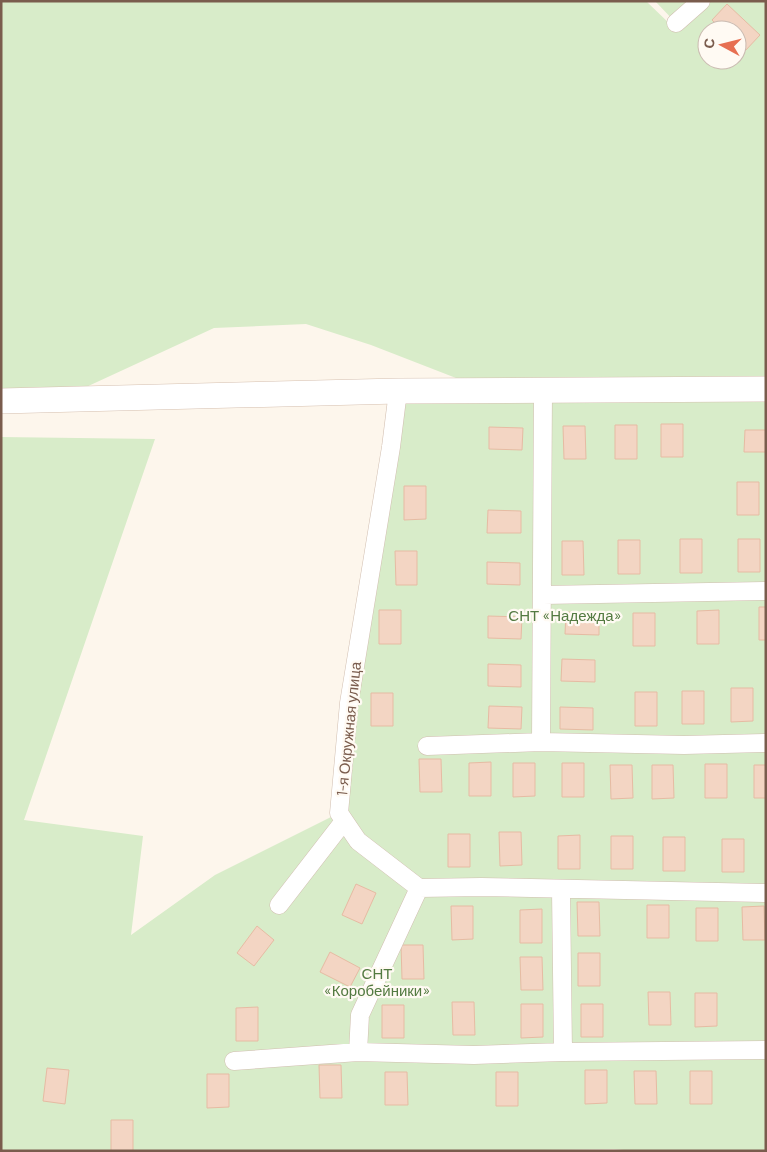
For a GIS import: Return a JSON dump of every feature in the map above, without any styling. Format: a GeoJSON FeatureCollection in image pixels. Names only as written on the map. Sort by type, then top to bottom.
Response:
{"type":"FeatureCollection","features":[{"type":"Feature","properties":{"kind":"street"},"geometry":{"type":"LineString","coordinates":[[676,23],[701,1]]}},
{"type":"Feature","properties":{"kind":"street"},"geometry":{"type":"LineString","coordinates":[[1,401],[398,391],[766,389]]}},
{"type":"Feature","properties":{"kind":"street"},"geometry":{"type":"LineString","coordinates":[[542,742],[543,390]]}},
{"type":"Feature","properties":{"kind":"street","name":"1-я Окружная улица"},"geometry":{"type":"LineString","coordinates":[[398,391],[391,447],[349,703],[340,813],[358,842],[419,888]]}},
{"type":"Feature","properties":{"kind":"street"},"geometry":{"type":"LineString","coordinates":[[543,596],[766,591]]}},
{"type":"Feature","properties":{"kind":"street"},"geometry":{"type":"LineString","coordinates":[[427,746],[542,742],[684,745],[766,742]]}},
{"type":"Feature","properties":{"kind":"street"},"geometry":{"type":"LineString","coordinates":[[278,905],[344,821]]}},
{"type":"Feature","properties":{"kind":"street"},"geometry":{"type":"LineString","coordinates":[[358,1052],[360,1015],[419,888],[481,887],[766,893]]}},
{"type":"Feature","properties":{"kind":"street"},"geometry":{"type":"LineString","coordinates":[[561,890],[563,1052]]}},
{"type":"Feature","properties":{"kind":"street"},"geometry":{"type":"LineString","coordinates":[[234,1061],[358,1052],[474,1055],[766,1050]]}},
{"type":"Feature","properties":{"kind":"green space"},"geometry":{"type":"Polygon","coordinates":[[[1,1],[646,1],[672,26],[676,23],[655,1],[766,1],[766,383],[456,378],[371,345],[306,324],[214,328],[71,394],[1,395],[1,1]]]}},
{"type":"Feature","properties":{"kind":"green space"},"geometry":{"type":"Polygon","coordinates":[[[766,389],[766,1151],[633,1151],[614,1149],[463,1151],[1,1151],[1,437],[155,439],[24,820],[143,836],[131,935],[215,875],[339,813],[398,391],[766,389]]]}},
{"type":"Feature","properties":{"kind":"building"},"geometry":{"type":"Polygon","coordinates":[[[727,4],[744,20],[712,20],[727,4]]]}},
{"type":"Feature","properties":{"kind":"building"},"geometry":{"type":"Polygon","coordinates":[[[747,23],[760,35],[747,49],[747,23]]]}},
{"type":"Feature","properties":{"kind":"building"},"geometry":{"type":"Polygon","coordinates":[[[661,424],[683,424],[683,457],[661,457],[661,424]]]}},
{"type":"Feature","properties":{"kind":"building"},"geometry":{"type":"Polygon","coordinates":[[[615,425],[637,425],[637,459],[615,459],[615,425]]]}},
{"type":"Feature","properties":{"kind":"building"},"geometry":{"type":"Polygon","coordinates":[[[563,426],[585,426],[586,459],[564,459],[563,426]]]}},
{"type":"Feature","properties":{"kind":"building"},"geometry":{"type":"Polygon","coordinates":[[[489,427],[523,428],[522,450],[489,449],[489,427]]]}},
{"type":"Feature","properties":{"kind":"building"},"geometry":{"type":"Polygon","coordinates":[[[745,430],[766,430],[766,452],[744,452],[745,430]]]}},
{"type":"Feature","properties":{"kind":"building"},"geometry":{"type":"Polygon","coordinates":[[[737,482],[759,482],[759,515],[737,515],[737,482]]]}},
{"type":"Feature","properties":{"kind":"building"},"geometry":{"type":"Polygon","coordinates":[[[404,486],[426,486],[426,519],[404,520],[404,486]]]}},
{"type":"Feature","properties":{"kind":"building"},"geometry":{"type":"Polygon","coordinates":[[[488,510],[521,511],[521,533],[487,533],[488,510]]]}},
{"type":"Feature","properties":{"kind":"building"},"geometry":{"type":"Polygon","coordinates":[[[680,539],[702,539],[702,573],[680,573],[680,539]]]}},
{"type":"Feature","properties":{"kind":"building"},"geometry":{"type":"Polygon","coordinates":[[[738,539],[760,539],[760,572],[738,572],[738,539]]]}},
{"type":"Feature","properties":{"kind":"building"},"geometry":{"type":"Polygon","coordinates":[[[618,540],[640,540],[640,574],[618,574],[618,540]]]}},
{"type":"Feature","properties":{"kind":"building"},"geometry":{"type":"Polygon","coordinates":[[[562,541],[583,541],[584,575],[562,575],[562,541]]]}},
{"type":"Feature","properties":{"kind":"building"},"geometry":{"type":"Polygon","coordinates":[[[395,551],[417,551],[417,585],[396,585],[395,551]]]}},
{"type":"Feature","properties":{"kind":"building"},"geometry":{"type":"Polygon","coordinates":[[[487,562],[520,563],[520,585],[487,584],[487,562]]]}},
{"type":"Feature","properties":{"kind":"building"},"geometry":{"type":"Polygon","coordinates":[[[759,607],[766,607],[766,640],[759,640],[759,607]]]}},
{"type":"Feature","properties":{"kind":"building"},"geometry":{"type":"Polygon","coordinates":[[[379,610],[401,610],[401,644],[379,644],[379,610]]]}},
{"type":"Feature","properties":{"kind":"building"},"geometry":{"type":"Polygon","coordinates":[[[719,610],[719,644],[697,644],[697,611],[719,610]]]}},
{"type":"Feature","properties":{"kind":"building"},"geometry":{"type":"Polygon","coordinates":[[[566,612],[599,613],[599,635],[565,634],[566,612]]]}},
{"type":"Feature","properties":{"kind":"building"},"geometry":{"type":"Polygon","coordinates":[[[633,613],[655,613],[655,646],[633,646],[633,613]]]}},
{"type":"Feature","properties":{"kind":"building"},"geometry":{"type":"Polygon","coordinates":[[[488,616],[522,617],[521,639],[488,638],[488,616]]]}},
{"type":"Feature","properties":{"kind":"building"},"geometry":{"type":"Polygon","coordinates":[[[562,659],[595,660],[595,682],[561,681],[562,659]]]}},
{"type":"Feature","properties":{"kind":"building"},"geometry":{"type":"Polygon","coordinates":[[[488,664],[521,665],[521,687],[488,686],[488,664]]]}},
{"type":"Feature","properties":{"kind":"building"},"geometry":{"type":"Polygon","coordinates":[[[731,688],[753,688],[753,721],[731,722],[731,688]]]}},
{"type":"Feature","properties":{"kind":"building"},"geometry":{"type":"Polygon","coordinates":[[[682,691],[704,691],[704,724],[682,724],[682,691]]]}},
{"type":"Feature","properties":{"kind":"building"},"geometry":{"type":"Polygon","coordinates":[[[635,692],[657,692],[657,726],[635,726],[635,692]]]}},
{"type":"Feature","properties":{"kind":"building"},"geometry":{"type":"Polygon","coordinates":[[[371,693],[393,693],[393,726],[371,726],[371,693]]]}},
{"type":"Feature","properties":{"kind":"building"},"geometry":{"type":"Polygon","coordinates":[[[489,706],[522,707],[521,729],[488,728],[489,706]]]}},
{"type":"Feature","properties":{"kind":"building"},"geometry":{"type":"Polygon","coordinates":[[[560,707],[593,708],[593,730],[560,729],[560,707]]]}},
{"type":"Feature","properties":{"kind":"building"},"geometry":{"type":"Polygon","coordinates":[[[419,759],[441,759],[442,792],[420,792],[419,759]]]}},
{"type":"Feature","properties":{"kind":"building"},"geometry":{"type":"Polygon","coordinates":[[[491,762],[491,796],[469,796],[469,763],[491,762]]]}},
{"type":"Feature","properties":{"kind":"building"},"geometry":{"type":"Polygon","coordinates":[[[513,763],[535,763],[535,796],[513,797],[513,763]]]}},
{"type":"Feature","properties":{"kind":"building"},"geometry":{"type":"Polygon","coordinates":[[[562,763],[584,763],[584,797],[562,797],[562,763]]]}},
{"type":"Feature","properties":{"kind":"building"},"geometry":{"type":"Polygon","coordinates":[[[705,764],[727,764],[727,798],[705,798],[705,764]]]}},
{"type":"Feature","properties":{"kind":"building"},"geometry":{"type":"Polygon","coordinates":[[[610,765],[632,765],[633,798],[611,799],[610,765]]]}},
{"type":"Feature","properties":{"kind":"building"},"geometry":{"type":"Polygon","coordinates":[[[652,765],[673,765],[674,798],[652,799],[652,765]]]}},
{"type":"Feature","properties":{"kind":"building"},"geometry":{"type":"Polygon","coordinates":[[[754,765],[766,765],[766,798],[754,798],[754,765]]]}},
{"type":"Feature","properties":{"kind":"building"},"geometry":{"type":"Polygon","coordinates":[[[499,832],[521,832],[522,865],[500,866],[499,832]]]}},
{"type":"Feature","properties":{"kind":"building"},"geometry":{"type":"Polygon","coordinates":[[[448,834],[470,834],[470,867],[448,867],[448,834]]]}},
{"type":"Feature","properties":{"kind":"building"},"geometry":{"type":"Polygon","coordinates":[[[580,835],[580,869],[558,869],[558,836],[580,835]]]}},
{"type":"Feature","properties":{"kind":"building"},"geometry":{"type":"Polygon","coordinates":[[[611,836],[633,836],[633,869],[611,869],[611,836]]]}},
{"type":"Feature","properties":{"kind":"building"},"geometry":{"type":"Polygon","coordinates":[[[663,837],[685,837],[685,871],[663,871],[663,837]]]}},
{"type":"Feature","properties":{"kind":"building"},"geometry":{"type":"Polygon","coordinates":[[[722,839],[744,839],[744,872],[722,872],[722,839]]]}},
{"type":"Feature","properties":{"kind":"building"},"geometry":{"type":"Polygon","coordinates":[[[356,884],[376,893],[362,924],[342,915],[356,884]]]}},
{"type":"Feature","properties":{"kind":"building"},"geometry":{"type":"Polygon","coordinates":[[[577,902],[599,902],[600,936],[578,936],[577,902]]]}},
{"type":"Feature","properties":{"kind":"building"},"geometry":{"type":"Polygon","coordinates":[[[647,905],[669,905],[669,938],[647,938],[647,905]]]}},
{"type":"Feature","properties":{"kind":"building"},"geometry":{"type":"Polygon","coordinates":[[[451,906],[473,906],[473,939],[452,940],[451,906]]]}},
{"type":"Feature","properties":{"kind":"building"},"geometry":{"type":"Polygon","coordinates":[[[764,906],[765,940],[743,940],[742,907],[764,906]]]}},
{"type":"Feature","properties":{"kind":"building"},"geometry":{"type":"Polygon","coordinates":[[[696,908],[718,908],[718,941],[696,941],[696,908]]]}},
{"type":"Feature","properties":{"kind":"building"},"geometry":{"type":"Polygon","coordinates":[[[542,909],[542,943],[520,943],[520,910],[542,909]]]}},
{"type":"Feature","properties":{"kind":"building"},"geometry":{"type":"Polygon","coordinates":[[[257,926],[274,940],[254,966],[237,953],[257,926]]]}},
{"type":"Feature","properties":{"kind":"building"},"geometry":{"type":"Polygon","coordinates":[[[401,945],[423,945],[424,979],[402,979],[401,945]]]}},
{"type":"Feature","properties":{"kind":"building"},"geometry":{"type":"Polygon","coordinates":[[[330,952],[360,968],[350,987],[320,972],[330,952]]]}},
{"type":"Feature","properties":{"kind":"building"},"geometry":{"type":"Polygon","coordinates":[[[578,953],[600,953],[600,986],[578,986],[578,953]]]}},
{"type":"Feature","properties":{"kind":"building"},"geometry":{"type":"Polygon","coordinates":[[[520,957],[542,957],[543,990],[521,990],[520,957]]]}},
{"type":"Feature","properties":{"kind":"building"},"geometry":{"type":"Polygon","coordinates":[[[648,992],[670,992],[671,1025],[649,1025],[648,992]]]}},
{"type":"Feature","properties":{"kind":"building"},"geometry":{"type":"Polygon","coordinates":[[[695,993],[717,993],[717,1026],[695,1027],[695,993]]]}},
{"type":"Feature","properties":{"kind":"building"},"geometry":{"type":"Polygon","coordinates":[[[452,1002],[474,1002],[475,1035],[453,1035],[452,1002]]]}},
{"type":"Feature","properties":{"kind":"building"},"geometry":{"type":"Polygon","coordinates":[[[521,1004],[543,1004],[543,1037],[521,1038],[521,1004]]]}},
{"type":"Feature","properties":{"kind":"building"},"geometry":{"type":"Polygon","coordinates":[[[581,1004],[603,1004],[603,1037],[581,1037],[581,1004]]]}},
{"type":"Feature","properties":{"kind":"building"},"geometry":{"type":"Polygon","coordinates":[[[382,1005],[404,1005],[404,1038],[382,1038],[382,1005]]]}},
{"type":"Feature","properties":{"kind":"building"},"geometry":{"type":"Polygon","coordinates":[[[258,1007],[258,1041],[236,1041],[236,1008],[258,1007]]]}},
{"type":"Feature","properties":{"kind":"building"},"geometry":{"type":"Polygon","coordinates":[[[319,1065],[341,1065],[342,1098],[320,1098],[319,1065]]]}},
{"type":"Feature","properties":{"kind":"building"},"geometry":{"type":"Polygon","coordinates":[[[47,1068],[69,1070],[65,1104],[43,1101],[47,1068]]]}},
{"type":"Feature","properties":{"kind":"building"},"geometry":{"type":"Polygon","coordinates":[[[585,1070],[607,1070],[607,1103],[585,1104],[585,1070]]]}},
{"type":"Feature","properties":{"kind":"building"},"geometry":{"type":"Polygon","coordinates":[[[634,1071],[656,1071],[657,1104],[635,1104],[634,1071]]]}},
{"type":"Feature","properties":{"kind":"building"},"geometry":{"type":"Polygon","coordinates":[[[690,1071],[712,1071],[712,1104],[690,1104],[690,1071]]]}},
{"type":"Feature","properties":{"kind":"building"},"geometry":{"type":"Polygon","coordinates":[[[385,1072],[407,1072],[408,1105],[385,1105],[385,1072]]]}},
{"type":"Feature","properties":{"kind":"building"},"geometry":{"type":"Polygon","coordinates":[[[496,1072],[518,1072],[518,1106],[496,1106],[496,1072]]]}},
{"type":"Feature","properties":{"kind":"building"},"geometry":{"type":"Polygon","coordinates":[[[207,1074],[229,1074],[229,1107],[207,1108],[207,1074]]]}},
{"type":"Feature","properties":{"kind":"building"},"geometry":{"type":"Polygon","coordinates":[[[111,1120],[133,1120],[133,1151],[111,1151],[111,1120]]]}},
{"type":"Feature","properties":{"kind":"park label","name":"СНТ «Надежда»"},"geometry":{"type":"Point","coordinates":[565,616]}},
{"type":"Feature","properties":{"kind":"park label","name":"СНТ «Коробейники»"},"geometry":{"type":"Point","coordinates":[377,982]}}]}
